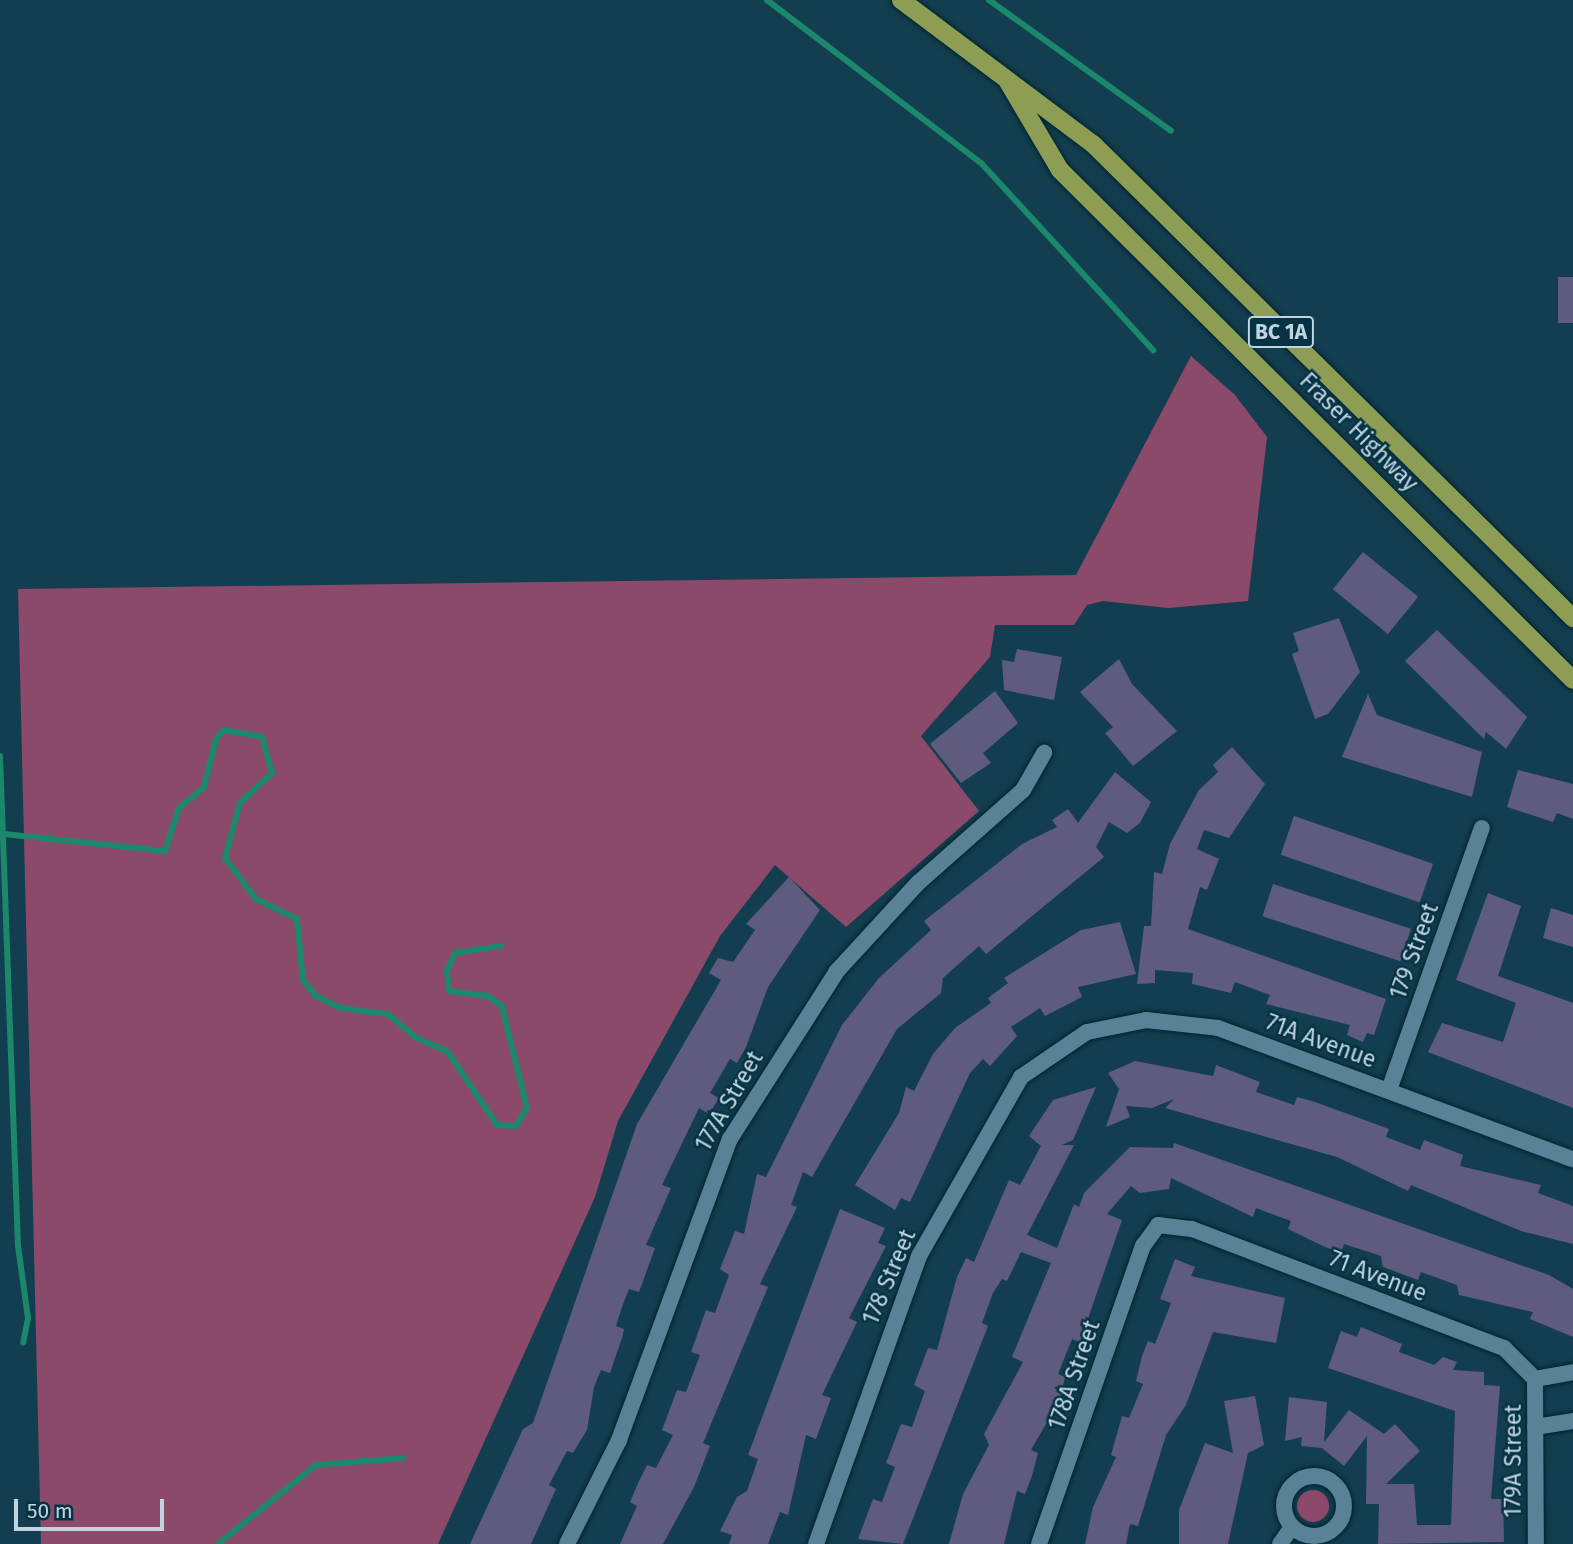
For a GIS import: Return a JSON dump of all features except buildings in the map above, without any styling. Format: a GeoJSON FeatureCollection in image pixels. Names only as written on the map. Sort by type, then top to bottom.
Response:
{"type":"FeatureCollection","features":[{"type":"Feature","properties":{"kind":"main road","name":"Fraser Highway"},"geometry":{"type":"LineString","coordinates":[[901,0],[981,55],[1093,144],[1573,618]]}},
{"type":"Feature","properties":{"kind":"main road","name":"Fraser Highway"},"geometry":{"type":"LineString","coordinates":[[981,55],[1010,85],[1060,170],[1573,680]]}},
{"type":"Feature","properties":{"kind":"street","name":"177A Street"},"geometry":{"type":"LineString","coordinates":[[567,1544],[619,1440],[730,1139],[837,971],[918,883],[1023,790],[1044,753]]}},
{"type":"Feature","properties":{"kind":"street","name":"179 Street"},"geometry":{"type":"LineString","coordinates":[[1388,1090],[1482,828]]}},
{"type":"Feature","properties":{"kind":"street","name":"71A Avenue"},"geometry":{"type":"LineString","coordinates":[[1049,1053],[1116,1023],[1178,1019],[1388,1090],[1573,1159]]}},
{"type":"Feature","properties":{"kind":"street","name":"178 Street"},"geometry":{"type":"LineString","coordinates":[[816,1544],[914,1266],[1001,1107],[1049,1053]]}},
{"type":"Feature","properties":{"kind":"street","name":"71 Avenue"},"geometry":{"type":"LineString","coordinates":[[1158,1225],[1192,1229],[1504,1348],[1535,1378]]}},
{"type":"Feature","properties":{"kind":"street","name":"178A Street"},"geometry":{"type":"LineString","coordinates":[[1039,1544],[1143,1246],[1158,1225]]}},
{"type":"Feature","properties":{"kind":"street"},"geometry":{"type":"LineString","coordinates":[[1535,1378],[1573,1372]]}},
{"type":"Feature","properties":{"kind":"street","name":"179A Street"},"geometry":{"type":"LineString","coordinates":[[1535,1378],[1536,1544]]}},
{"type":"Feature","properties":{"kind":"street"},"geometry":{"type":"LineString","coordinates":[[1535,1427],[1573,1421]]}},
{"type":"Feature","properties":{"kind":"street"},"geometry":{"type":"LineString","coordinates":[[1280,1544],[1292,1527]]}},
{"type":"Feature","properties":{"kind":"shaded area"},"geometry":{"type":"Polygon","coordinates":[[[1191,356],[1235,395],[1267,437],[1248,601],[1168,608],[1103,601],[1087,605],[1074,625],[995,625],[990,657],[921,736],[979,811],[846,927],[775,865],[720,936],[618,1121],[595,1197],[438,1544],[41,1544],[18,589],[1076,575],[1191,356]]]}},
{"type":"Feature","properties":{"kind":"shaded area"},"geometry":{"type":"Polygon","coordinates":[[[1313,1490],[1324,1495],[1329,1506],[1324,1517],[1313,1522],[1302,1517],[1297,1506],[1302,1495],[1313,1490]]]}},
{"type":"Feature","properties":{"kind":"waterway"},"geometry":{"type":"LineString","coordinates":[[767,0],[982,164],[1153,350]]}},
{"type":"Feature","properties":{"kind":"waterway"},"geometry":{"type":"LineString","coordinates":[[989,0],[1171,131]]}},
{"type":"Feature","properties":{"kind":"waterway"},"geometry":{"type":"LineString","coordinates":[[4,834],[165,851],[179,808],[204,787],[216,739],[224,730],[262,737],[272,773],[240,803],[225,858],[256,899],[297,919],[303,980],[316,996],[341,1008],[388,1014],[415,1037],[448,1052],[497,1125],[516,1126],[527,1108],[502,1006],[488,996],[449,991],[447,971],[455,953],[501,946]]}},
{"type":"Feature","properties":{"kind":"waterway"},"geometry":{"type":"LineString","coordinates":[[0,756],[18,1246],[28,1318],[23,1343]]}},
{"type":"Feature","properties":{"kind":"waterway"},"geometry":{"type":"LineString","coordinates":[[218,1544],[316,1465],[403,1458]]}}]}
